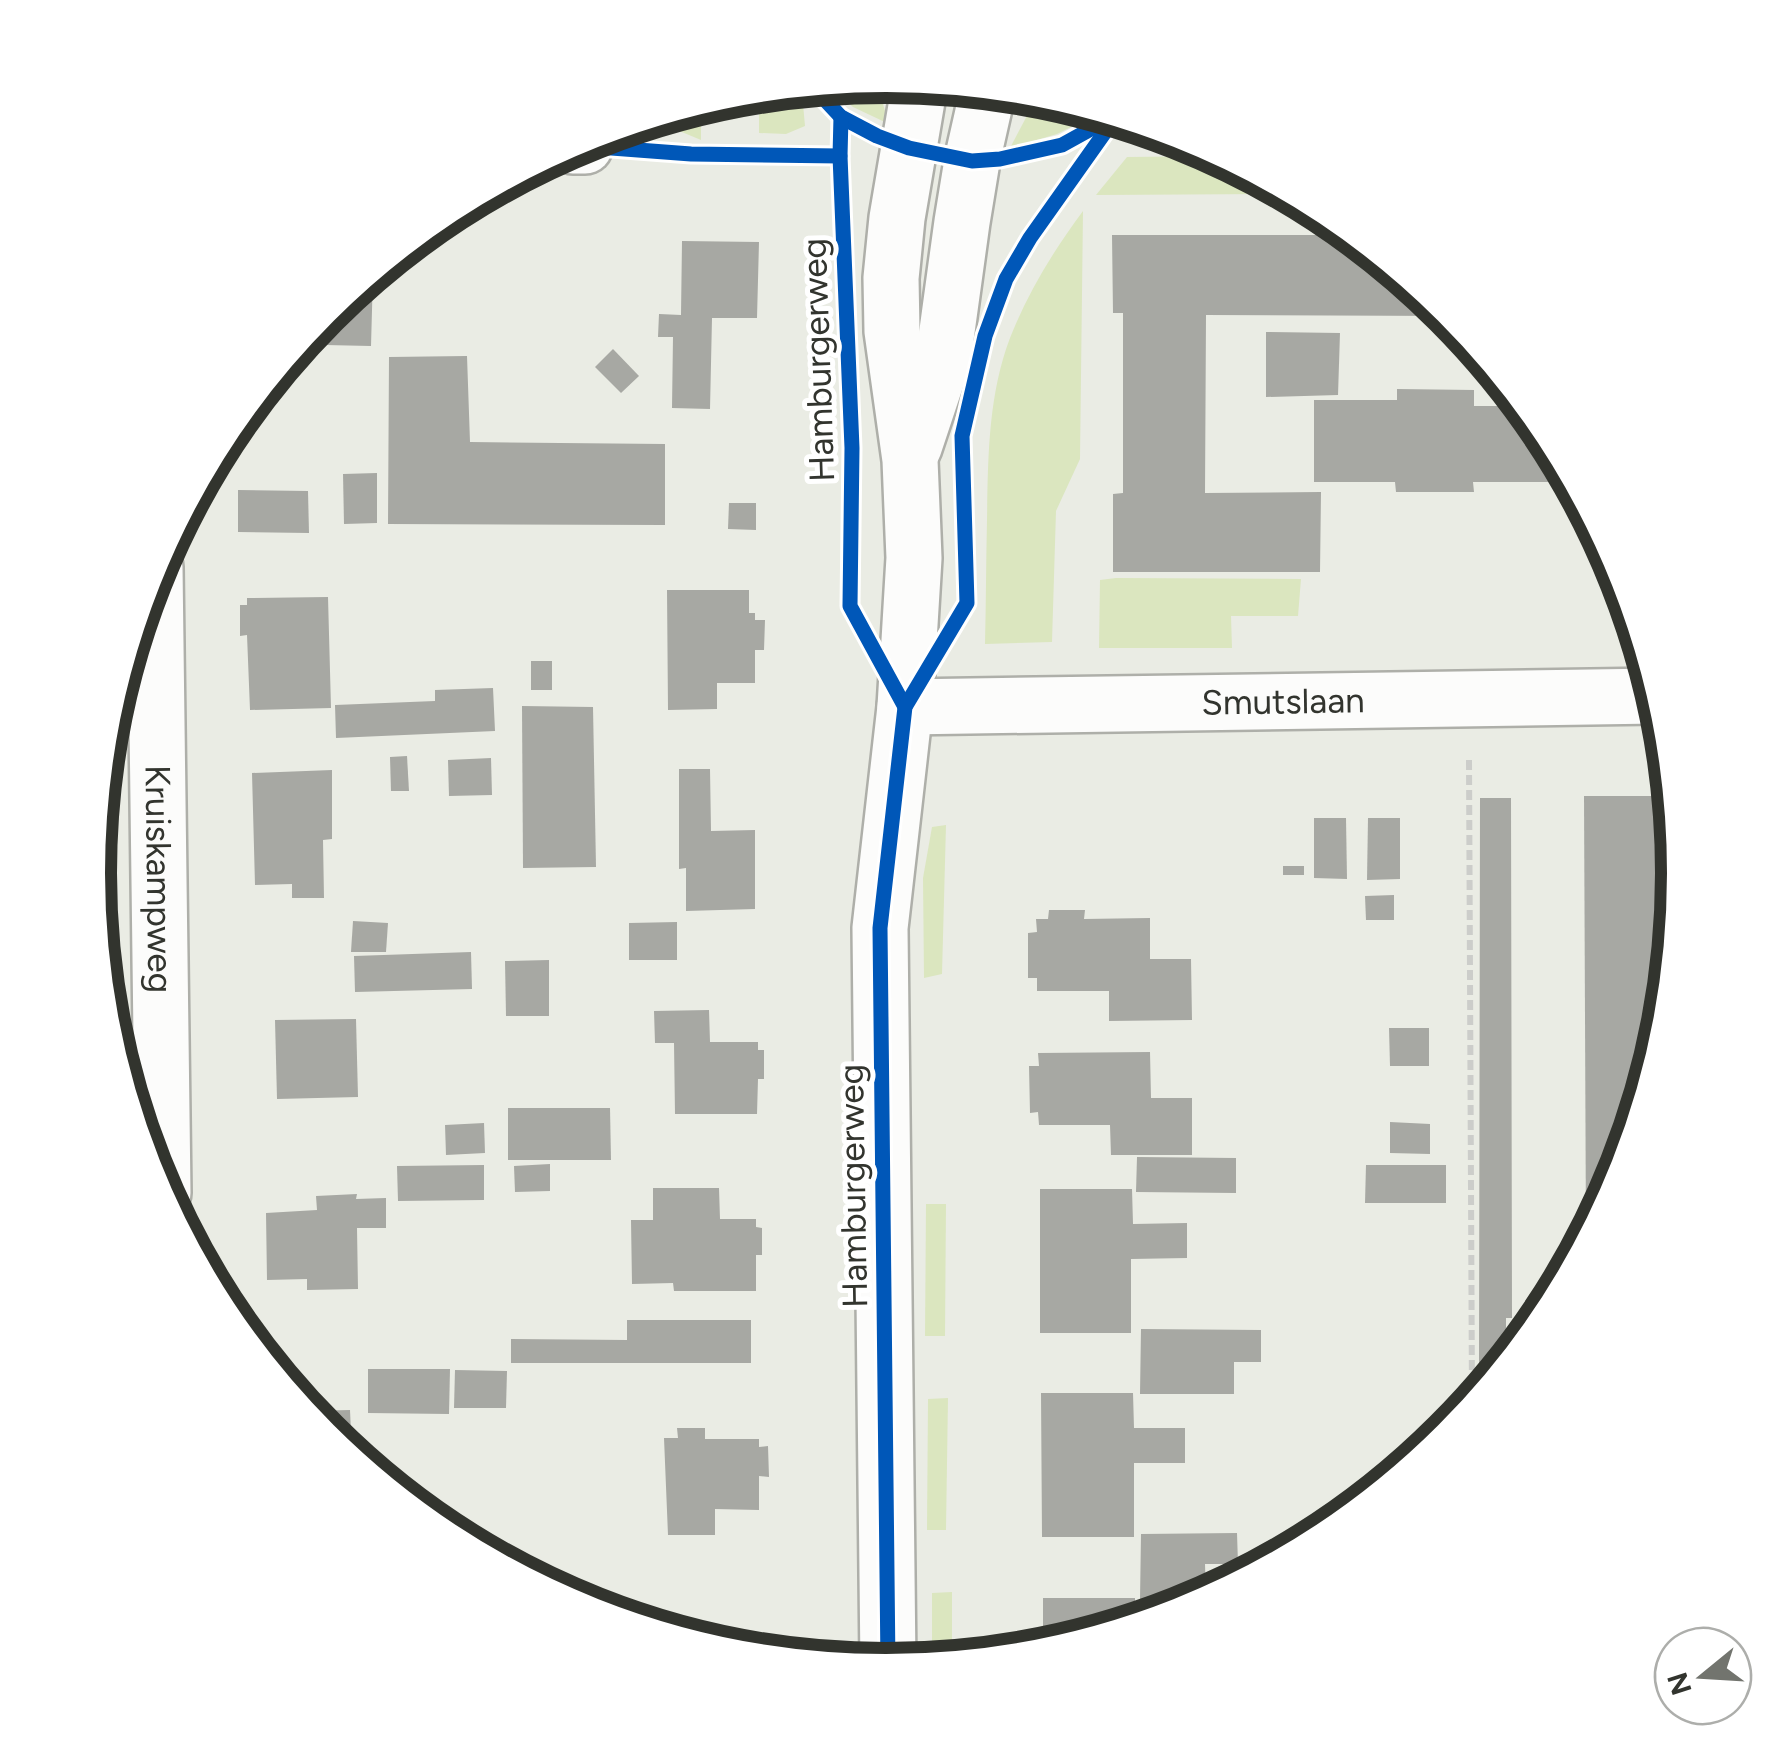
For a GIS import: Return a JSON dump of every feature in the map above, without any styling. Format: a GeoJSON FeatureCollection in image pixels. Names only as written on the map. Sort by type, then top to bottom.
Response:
{"type":"FeatureCollection","features":[{"type":"Feature","properties":{"kind":"street","name":"Hamburgerweg"},"geometry":{"type":"LineString","coordinates":[[888,1648],[880,928],[906,707],[914,558],[910,460],[892,331],[890,278],[917,99]]}},
{"type":"Feature","properties":{"kind":"street","name":"Hamburgerweg"},"geometry":{"type":"LineString","coordinates":[[910,460],[944,360],[962,222],[985,104]]}},
{"type":"Feature","properties":{"kind":"street","name":"Kruiskampweg"},"geometry":{"type":"LineString","coordinates":[[147,1107],[141,1070],[154,620]]}},
{"type":"Feature","properties":{"kind":"street","name":"Smutslaan"},"geometry":{"type":"LineString","coordinates":[[906,707],[1641,696]]}},
{"type":"Feature","properties":{"kind":"path"},"geometry":{"type":"LineString","coordinates":[[1469,699],[1472,1382]]}},
{"type":"Feature","properties":{"kind":"green space"},"geometry":{"type":"Polygon","coordinates":[[[881,98],[889,124],[844,99],[881,98]]]}},
{"type":"Feature","properties":{"kind":"green space"},"geometry":{"type":"Polygon","coordinates":[[[803,104],[805,126],[786,134],[759,133],[759,108],[803,104]]]}},
{"type":"Feature","properties":{"kind":"green space"},"geometry":{"type":"Polygon","coordinates":[[[1030,111],[1080,122],[1057,134],[1010,148],[1030,111]]]}},
{"type":"Feature","properties":{"kind":"green space"},"geometry":{"type":"Polygon","coordinates":[[[701,120],[701,140],[674,128],[701,120]]]}},
{"type":"Feature","properties":{"kind":"green space"},"geometry":{"type":"Polygon","coordinates":[[[1181,156],[1261,194],[1096,195],[1127,157],[1181,156]]]}},
{"type":"Feature","properties":{"kind":"green space"},"geometry":{"type":"Polygon","coordinates":[[[1083,211],[1080,459],[1056,511],[1052,642],[985,644],[989,451],[997,382],[1025,304],[1083,211]]]}},
{"type":"Feature","properties":{"kind":"green space"},"geometry":{"type":"Polygon","coordinates":[[[1301,579],[1298,616],[1231,616],[1232,648],[1099,648],[1100,580],[1301,579]]]}},
{"type":"Feature","properties":{"kind":"green space"},"geometry":{"type":"Polygon","coordinates":[[[946,825],[942,974],[924,978],[923,878],[932,827],[946,825]]]}},
{"type":"Feature","properties":{"kind":"green space"},"geometry":{"type":"Polygon","coordinates":[[[926,1204],[946,1204],[945,1336],[925,1336],[926,1204]]]}},
{"type":"Feature","properties":{"kind":"green space"},"geometry":{"type":"Polygon","coordinates":[[[948,1398],[946,1530],[927,1530],[928,1399],[948,1398]]]}},
{"type":"Feature","properties":{"kind":"green space"},"geometry":{"type":"Polygon","coordinates":[[[952,1592],[952,1646],[932,1647],[932,1593],[952,1592]]]}},
{"type":"Feature","properties":{"kind":"building"},"geometry":{"type":"Polygon","coordinates":[[[1317,228],[1359,258],[1425,316],[1206,315],[1205,493],[1321,492],[1320,572],[1113,572],[1113,494],[1123,493],[1123,313],[1113,313],[1112,235],[1317,235],[1317,228]]]}},
{"type":"Feature","properties":{"kind":"building"},"geometry":{"type":"Polygon","coordinates":[[[682,241],[759,242],[757,318],[712,318],[710,409],[672,408],[673,337],[658,337],[659,314],[681,315],[682,241]]]}},
{"type":"Feature","properties":{"kind":"building"},"geometry":{"type":"Polygon","coordinates":[[[372,292],[371,346],[325,345],[325,339],[372,292]]]}},
{"type":"Feature","properties":{"kind":"building"},"geometry":{"type":"Polygon","coordinates":[[[1266,332],[1340,333],[1338,395],[1266,397],[1266,332]]]}},
{"type":"Feature","properties":{"kind":"building"},"geometry":{"type":"Polygon","coordinates":[[[613,349],[639,376],[621,393],[595,367],[613,349]]]}},
{"type":"Feature","properties":{"kind":"building"},"geometry":{"type":"Polygon","coordinates":[[[467,356],[470,442],[665,444],[665,525],[388,524],[389,357],[467,356]]]}},
{"type":"Feature","properties":{"kind":"building"},"geometry":{"type":"Polygon","coordinates":[[[1397,389],[1474,390],[1474,406],[1506,406],[1556,482],[1473,482],[1474,492],[1396,492],[1395,482],[1314,482],[1314,400],[1397,400],[1397,389]]]}},
{"type":"Feature","properties":{"kind":"building"},"geometry":{"type":"Polygon","coordinates":[[[377,473],[377,523],[344,524],[343,474],[377,473]]]}},
{"type":"Feature","properties":{"kind":"building"},"geometry":{"type":"Polygon","coordinates":[[[238,490],[308,491],[309,533],[238,532],[238,490]]]}},
{"type":"Feature","properties":{"kind":"building"},"geometry":{"type":"Polygon","coordinates":[[[729,503],[756,503],[756,530],[728,529],[729,503]]]}},
{"type":"Feature","properties":{"kind":"building"},"geometry":{"type":"Polygon","coordinates":[[[667,590],[749,590],[749,613],[755,613],[755,620],[765,620],[764,650],[755,650],[755,683],[717,683],[717,709],[668,710],[667,590]]]}},
{"type":"Feature","properties":{"kind":"building"},"geometry":{"type":"Polygon","coordinates":[[[328,597],[331,708],[250,710],[247,635],[240,636],[240,605],[247,605],[247,598],[328,597]]]}},
{"type":"Feature","properties":{"kind":"building"},"geometry":{"type":"Polygon","coordinates":[[[531,661],[552,661],[552,690],[531,690],[531,661]]]}},
{"type":"Feature","properties":{"kind":"building"},"geometry":{"type":"Polygon","coordinates":[[[493,688],[495,731],[336,738],[335,705],[435,701],[435,690],[493,688]]]}},
{"type":"Feature","properties":{"kind":"building"},"geometry":{"type":"Polygon","coordinates":[[[522,706],[593,707],[596,867],[523,868],[522,706]]]}},
{"type":"Feature","properties":{"kind":"building"},"geometry":{"type":"Polygon","coordinates":[[[407,756],[409,791],[391,791],[390,757],[407,756]]]}},
{"type":"Feature","properties":{"kind":"building"},"geometry":{"type":"Polygon","coordinates":[[[491,758],[492,795],[449,796],[448,760],[491,758]]]}},
{"type":"Feature","properties":{"kind":"building"},"geometry":{"type":"Polygon","coordinates":[[[679,769],[710,769],[711,831],[755,830],[755,909],[686,911],[686,868],[679,869],[679,769]]]}},
{"type":"Feature","properties":{"kind":"building"},"geometry":{"type":"Polygon","coordinates":[[[332,770],[332,839],[323,840],[324,898],[292,898],[292,884],[255,885],[252,773],[332,770]]]}},
{"type":"Feature","properties":{"kind":"building"},"geometry":{"type":"Polygon","coordinates":[[[1584,796],[1657,796],[1662,873],[1660,924],[1647,1024],[1621,1122],[1586,1208],[1584,796]]]}},
{"type":"Feature","properties":{"kind":"building"},"geometry":{"type":"Polygon","coordinates":[[[1480,798],[1511,798],[1512,1318],[1506,1318],[1506,1339],[1502,1345],[1487,1363],[1479,1363],[1480,798]]]}},
{"type":"Feature","properties":{"kind":"building"},"geometry":{"type":"Polygon","coordinates":[[[1314,818],[1346,818],[1347,879],[1314,878],[1314,818]]]}},
{"type":"Feature","properties":{"kind":"building"},"geometry":{"type":"Polygon","coordinates":[[[1368,818],[1400,818],[1400,879],[1367,880],[1368,818]]]}},
{"type":"Feature","properties":{"kind":"building"},"geometry":{"type":"Polygon","coordinates":[[[1283,866],[1304,866],[1304,875],[1283,875],[1283,866]]]}},
{"type":"Feature","properties":{"kind":"building"},"geometry":{"type":"Polygon","coordinates":[[[1394,895],[1394,920],[1366,920],[1365,896],[1394,895]]]}},
{"type":"Feature","properties":{"kind":"building"},"geometry":{"type":"Polygon","coordinates":[[[1049,910],[1085,910],[1084,919],[1150,918],[1150,959],[1191,959],[1192,1020],[1109,1021],[1109,991],[1037,991],[1037,978],[1028,978],[1028,933],[1037,932],[1036,919],[1048,919],[1049,910]]]}},
{"type":"Feature","properties":{"kind":"building"},"geometry":{"type":"Polygon","coordinates":[[[353,921],[388,923],[386,952],[351,952],[353,921]]]}},
{"type":"Feature","properties":{"kind":"building"},"geometry":{"type":"Polygon","coordinates":[[[677,922],[677,960],[629,960],[629,923],[677,922]]]}},
{"type":"Feature","properties":{"kind":"building"},"geometry":{"type":"Polygon","coordinates":[[[471,952],[472,989],[355,992],[354,956],[471,952]]]}},
{"type":"Feature","properties":{"kind":"building"},"geometry":{"type":"Polygon","coordinates":[[[549,960],[549,1016],[506,1016],[505,961],[549,960]]]}},
{"type":"Feature","properties":{"kind":"building"},"geometry":{"type":"Polygon","coordinates":[[[709,1010],[710,1042],[758,1042],[758,1050],[764,1050],[764,1079],[758,1079],[757,1114],[675,1114],[674,1043],[655,1043],[654,1011],[709,1010]]]}},
{"type":"Feature","properties":{"kind":"building"},"geometry":{"type":"Polygon","coordinates":[[[356,1019],[358,1097],[277,1099],[275,1020],[356,1019]]]}},
{"type":"Feature","properties":{"kind":"building"},"geometry":{"type":"Polygon","coordinates":[[[1389,1028],[1429,1028],[1429,1066],[1390,1066],[1389,1028]]]}},
{"type":"Feature","properties":{"kind":"building"},"geometry":{"type":"Polygon","coordinates":[[[1150,1052],[1151,1098],[1192,1098],[1192,1155],[1111,1155],[1110,1125],[1039,1125],[1038,1112],[1030,1113],[1029,1066],[1039,1066],[1038,1053],[1150,1052]]]}},
{"type":"Feature","properties":{"kind":"building"},"geometry":{"type":"Polygon","coordinates":[[[508,1108],[610,1108],[611,1160],[508,1160],[508,1108]]]}},
{"type":"Feature","properties":{"kind":"building"},"geometry":{"type":"Polygon","coordinates":[[[1390,1122],[1430,1124],[1430,1154],[1390,1153],[1390,1122]]]}},
{"type":"Feature","properties":{"kind":"building"},"geometry":{"type":"Polygon","coordinates":[[[484,1123],[485,1153],[446,1155],[445,1125],[484,1123]]]}},
{"type":"Feature","properties":{"kind":"building"},"geometry":{"type":"Polygon","coordinates":[[[1137,1157],[1236,1158],[1236,1193],[1136,1192],[1137,1157]]]}},
{"type":"Feature","properties":{"kind":"building"},"geometry":{"type":"Polygon","coordinates":[[[550,1164],[550,1191],[515,1192],[514,1166],[550,1164]]]}},
{"type":"Feature","properties":{"kind":"building"},"geometry":{"type":"Polygon","coordinates":[[[484,1165],[484,1200],[398,1201],[397,1166],[484,1165]]]}},
{"type":"Feature","properties":{"kind":"building"},"geometry":{"type":"Polygon","coordinates":[[[1366,1165],[1446,1165],[1446,1203],[1365,1203],[1366,1165]]]}},
{"type":"Feature","properties":{"kind":"building"},"geometry":{"type":"Polygon","coordinates":[[[653,1188],[719,1188],[720,1219],[756,1219],[756,1227],[762,1228],[762,1255],[756,1255],[756,1291],[674,1291],[673,1283],[632,1284],[631,1220],[653,1220],[653,1188]]]}},
{"type":"Feature","properties":{"kind":"building"},"geometry":{"type":"Polygon","coordinates":[[[1040,1189],[1132,1189],[1133,1224],[1187,1223],[1187,1258],[1131,1259],[1131,1333],[1040,1333],[1040,1189]]]}},
{"type":"Feature","properties":{"kind":"building"},"geometry":{"type":"Polygon","coordinates":[[[357,1194],[356,1199],[386,1198],[386,1228],[357,1228],[358,1289],[307,1290],[307,1279],[267,1280],[266,1213],[317,1210],[316,1196],[357,1194]]]}},
{"type":"Feature","properties":{"kind":"building"},"geometry":{"type":"Polygon","coordinates":[[[627,1320],[751,1320],[751,1363],[511,1363],[511,1339],[627,1340],[627,1320]]]}},
{"type":"Feature","properties":{"kind":"building"},"geometry":{"type":"Polygon","coordinates":[[[1141,1329],[1261,1330],[1261,1362],[1234,1362],[1234,1394],[1140,1394],[1141,1329]]]}},
{"type":"Feature","properties":{"kind":"building"},"geometry":{"type":"Polygon","coordinates":[[[368,1369],[450,1369],[449,1414],[368,1413],[368,1369]]]}},
{"type":"Feature","properties":{"kind":"building"},"geometry":{"type":"Polygon","coordinates":[[[455,1370],[507,1371],[506,1408],[454,1408],[455,1370]]]}},
{"type":"Feature","properties":{"kind":"building"},"geometry":{"type":"Polygon","coordinates":[[[1041,1393],[1133,1393],[1134,1428],[1185,1428],[1185,1463],[1134,1463],[1134,1537],[1042,1537],[1041,1393]]]}},
{"type":"Feature","properties":{"kind":"building"},"geometry":{"type":"Polygon","coordinates":[[[350,1410],[351,1433],[338,1421],[328,1411],[350,1410]]]}},
{"type":"Feature","properties":{"kind":"building"},"geometry":{"type":"Polygon","coordinates":[[[677,1428],[705,1428],[705,1439],[759,1439],[759,1447],[768,1446],[769,1477],[759,1476],[759,1510],[715,1509],[715,1535],[668,1535],[664,1438],[678,1438],[677,1428]]]}},
{"type":"Feature","properties":{"kind":"building"},"geometry":{"type":"Polygon","coordinates":[[[1237,1533],[1238,1564],[1205,1564],[1205,1579],[1156,1599],[1140,1600],[1141,1534],[1237,1533]]]}},
{"type":"Feature","properties":{"kind":"building"},"geometry":{"type":"Polygon","coordinates":[[[1043,1598],[1135,1598],[1135,1607],[1043,1633],[1043,1598]]]}},
{"type":"Feature","properties":{"kind":"cycle path"},"geometry":{"type":"LineString","coordinates":[[825,100],[841,117],[877,136],[909,148],[972,161],[1062,145],[1095,127]]}},
{"type":"Feature","properties":{"kind":"cycle path"},"geometry":{"type":"LineString","coordinates":[[841,117],[852,448],[850,606],[905,707]]}},
{"type":"Feature","properties":{"kind":"cycle path"},"geometry":{"type":"LineString","coordinates":[[888,1648],[880,928],[905,707],[967,603],[962,436],[985,336],[1006,279],[1030,238],[1107,130]]}},
{"type":"Feature","properties":{"kind":"cycle path"},"geometry":{"type":"LineString","coordinates":[[613,148],[691,154],[840,156]]}}]}
